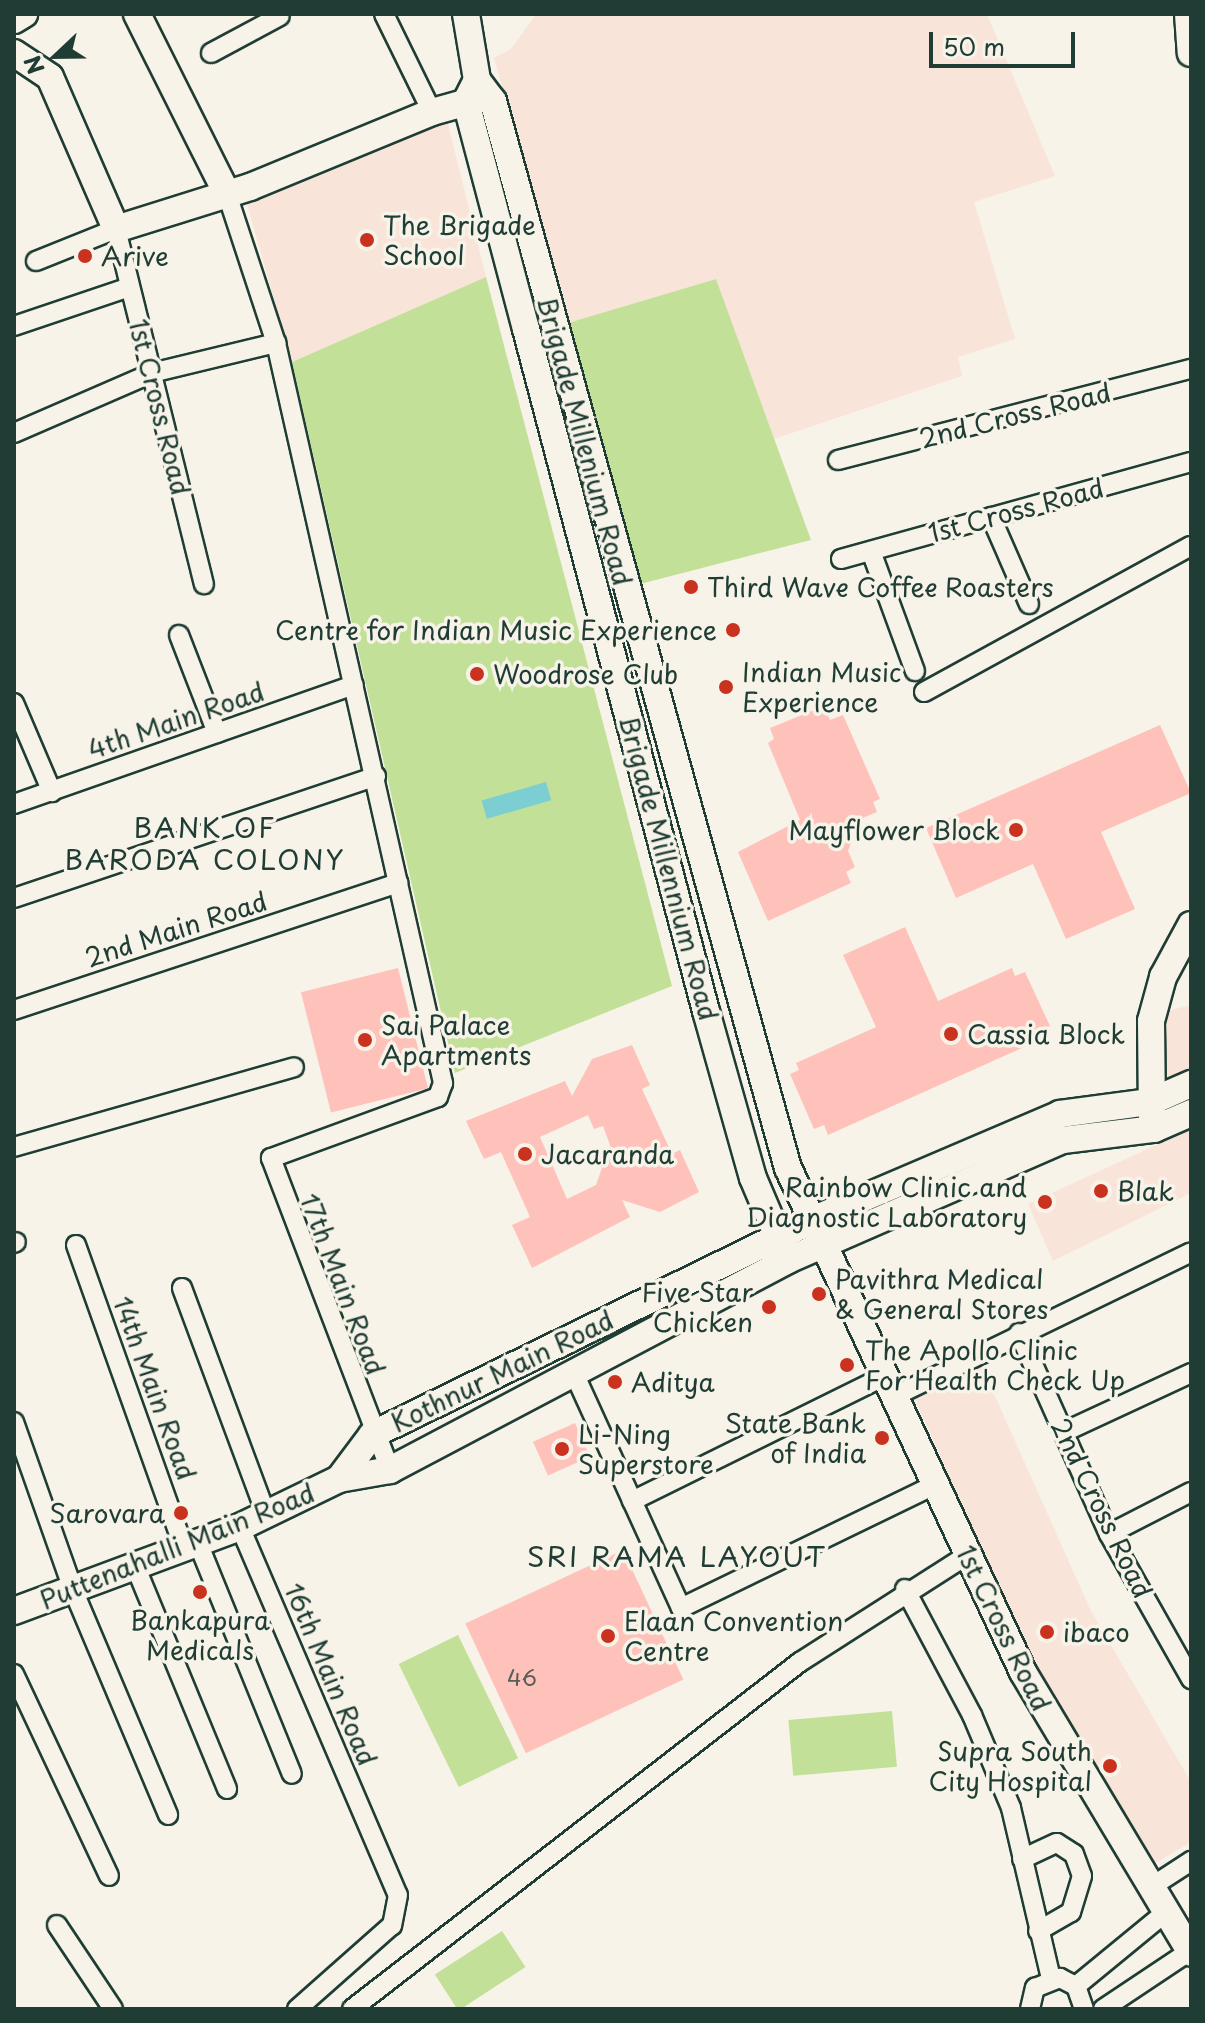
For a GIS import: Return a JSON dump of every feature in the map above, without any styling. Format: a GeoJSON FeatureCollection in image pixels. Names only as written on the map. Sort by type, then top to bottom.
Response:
{"type":"FeatureCollection","features":[{"type":"Feature","properties":{"kind":"street"},"geometry":{"type":"LineString","coordinates":[[14,20],[24,14]]}},
{"type":"Feature","properties":{"kind":"street"},"geometry":{"type":"LineString","coordinates":[[137,14],[227,194],[276,343],[399,883]]}},
{"type":"Feature","properties":{"kind":"street"},"geometry":{"type":"LineString","coordinates":[[384,14],[432,112]]}},
{"type":"Feature","properties":{"kind":"street"},"geometry":{"type":"LineString","coordinates":[[36,261],[116,229],[227,194],[478,92],[466,14]]}},
{"type":"Feature","properties":{"kind":"street"},"geometry":{"type":"LineString","coordinates":[[1188,14],[1191,53]]}},
{"type":"Feature","properties":{"kind":"street"},"geometry":{"type":"LineString","coordinates":[[211,53],[281,15]]}},
{"type":"Feature","properties":{"kind":"street"},"geometry":{"type":"LineString","coordinates":[[14,53],[50,77],[116,229]]}},
{"type":"Feature","properties":{"kind":"street","name":"Brigade Millenium Road"},"geometry":{"type":"LineString","coordinates":[[478,92],[738,1005],[788,1168],[816,1232]]}},
{"type":"Feature","properties":{"kind":"street","name":"Brigade Millennium Road"},"geometry":{"type":"LineString","coordinates":[[478,92],[706,1011],[753,1178],[783,1248]]}},
{"type":"Feature","properties":{"kind":"street","name":"1st Cross Road"},"geometry":{"type":"LineString","coordinates":[[116,229],[204,584]]}},
{"type":"Feature","properties":{"kind":"street"},"geometry":{"type":"LineString","coordinates":[[14,326],[130,287]]}},
{"type":"Feature","properties":{"kind":"street"},"geometry":{"type":"LineString","coordinates":[[14,433],[152,373],[276,343]]}},
{"type":"Feature","properties":{"kind":"street","name":"2nd Cross Road"},"geometry":{"type":"LineString","coordinates":[[838,460],[1191,369]]}},
{"type":"Feature","properties":{"kind":"street","name":"1st Cross Road"},"geometry":{"type":"LineString","coordinates":[[841,559],[1191,462]]}},
{"type":"Feature","properties":{"kind":"street"},"geometry":{"type":"LineString","coordinates":[[991,517],[1029,604]]}},
{"type":"Feature","properties":{"kind":"street"},"geometry":{"type":"LineString","coordinates":[[924,692],[1191,546]]}},
{"type":"Feature","properties":{"kind":"street"},"geometry":{"type":"LineString","coordinates":[[871,551],[915,671]]}},
{"type":"Feature","properties":{"kind":"street"},"geometry":{"type":"LineString","coordinates":[[179,635],[217,733]]}},
{"type":"Feature","properties":{"kind":"street","name":"4th Main Road"},"geometry":{"type":"LineString","coordinates":[[14,804],[354,685]]}},
{"type":"Feature","properties":{"kind":"street"},"geometry":{"type":"LineString","coordinates":[[14,703],[52,792]]}},
{"type":"Feature","properties":{"kind":"street"},"geometry":{"type":"LineString","coordinates":[[14,898],[376,776]]}},
{"type":"Feature","properties":{"kind":"street","name":"2nd Main Road"},"geometry":{"type":"LineString","coordinates":[[14,1010],[399,883]]}},
{"type":"Feature","properties":{"kind":"street","name":"17th Main Road"},"geometry":{"type":"LineString","coordinates":[[390,1470],[372,1435],[271,1158],[444,1092],[399,883]]}},
{"type":"Feature","properties":{"kind":"street"},"geometry":{"type":"LineString","coordinates":[[1154,1129],[1150,1102],[1151,1021],[1163,977],[1191,925]]}},
{"type":"Feature","properties":{"kind":"street"},"geometry":{"type":"LineString","coordinates":[[14,1147],[294,1067]]}},
{"type":"Feature","properties":{"kind":"street","name":"Kothnur Main Road"},"geometry":{"type":"LineString","coordinates":[[339,1479],[372,1435],[1062,1118],[1150,1102],[1191,1084]]}},
{"type":"Feature","properties":{"kind":"street","name":"Kothnur Main Road"},"geometry":{"type":"LineString","coordinates":[[1062,1118],[1154,1129],[1191,1113]]}},
{"type":"Feature","properties":{"kind":"street","name":"1st Cross Road"},"geometry":{"type":"LineString","coordinates":[[816,1232],[1037,1699],[1190,1952]]}},
{"type":"Feature","properties":{"kind":"street","name":"14th Main Road"},"geometry":{"type":"LineString","coordinates":[[76,1245],[191,1546],[292,1774]]}},
{"type":"Feature","properties":{"kind":"street","name":"Kothnur Main Road"},"geometry":{"type":"LineString","coordinates":[[339,1479],[390,1470],[573,1371],[783,1248]]}},
{"type":"Feature","properties":{"kind":"street"},"geometry":{"type":"LineString","coordinates":[[632,1501],[888,1387],[1019,1333],[1191,1252]]}},
{"type":"Feature","properties":{"kind":"street"},"geometry":{"type":"LineString","coordinates":[[182,1288],[266,1514]]}},
{"type":"Feature","properties":{"kind":"street","name":"2nd Cross Road"},"geometry":{"type":"LineString","coordinates":[[1019,1333],[1109,1534],[1191,1679]]}},
{"type":"Feature","properties":{"kind":"street"},"geometry":{"type":"LineString","coordinates":[[573,1371],[681,1608],[934,1485]]}},
{"type":"Feature","properties":{"kind":"street"},"geometry":{"type":"LineString","coordinates":[[1064,1432],[1191,1373]]}},
{"type":"Feature","properties":{"kind":"street"},"geometry":{"type":"LineString","coordinates":[[14,1422],[74,1592],[168,1815]]}},
{"type":"Feature","properties":{"kind":"street","name":"Puttenahalli Main Road"},"geometry":{"type":"LineString","coordinates":[[14,1611],[74,1592],[240,1527],[339,1479]]}},
{"type":"Feature","properties":{"kind":"street"},"geometry":{"type":"LineString","coordinates":[[1109,1534],[1191,1492]]}},
{"type":"Feature","properties":{"kind":"street","name":"16th Main Road"},"geometry":{"type":"LineString","coordinates":[[240,1527],[398,1895],[398,1913],[297,2009]]}},
{"type":"Feature","properties":{"kind":"street"},"geometry":{"type":"LineString","coordinates":[[352,2009],[800,1662],[905,1589],[967,1555]]}},
{"type":"Feature","properties":{"kind":"street"},"geometry":{"type":"LineString","coordinates":[[136,1568],[227,1789]]}},
{"type":"Feature","properties":{"kind":"street"},"geometry":{"type":"LineString","coordinates":[[905,1589],[972,1715],[1011,1808],[1051,1978]]}},
{"type":"Feature","properties":{"kind":"street"},"geometry":{"type":"LineString","coordinates":[[14,1674],[109,1876]]}},
{"type":"Feature","properties":{"kind":"street"},"geometry":{"type":"LineString","coordinates":[[1022,1859],[1057,1843],[1074,1854],[1082,1876],[1071,1912],[1038,1931]]}},
{"type":"Feature","properties":{"kind":"street"},"geometry":{"type":"LineString","coordinates":[[1151,1887],[1191,1861]]}},
{"type":"Feature","properties":{"kind":"street"},"geometry":{"type":"LineString","coordinates":[[1076,1986],[1166,1912]]}},
{"type":"Feature","properties":{"kind":"street"},"geometry":{"type":"LineString","coordinates":[[57,1925],[113,2009]]}},
{"type":"Feature","properties":{"kind":"street"},"geometry":{"type":"LineString","coordinates":[[1103,2009],[1190,1952]]}},
{"type":"Feature","properties":{"kind":"street"},"geometry":{"type":"LineString","coordinates":[[1030,2009],[1035,1988],[1051,1978],[1076,1986]]}},
{"type":"Feature","properties":{"kind":"street"},"geometry":{"type":"LineString","coordinates":[[1076,1986],[1084,2009]]}},
{"type":"Feature","properties":{"kind":"shaded area"},"geometry":{"type":"Polygon","coordinates":[[[536,14],[987,14],[1055,176],[974,202],[1015,339],[958,357],[962,376],[774,439],[716,279],[568,323],[494,58],[511,49],[536,14]]]}},
{"type":"Feature","properties":{"kind":"shaded area","name":"The Brigade School"},"geometry":{"type":"Polygon","coordinates":[[[446,116],[486,277],[292,362],[247,204],[446,116]]]}},
{"type":"Feature","properties":{"kind":"shaded area"},"geometry":{"type":"Polygon","coordinates":[[[1191,1005],[1191,1068],[1168,1078],[1156,1037],[1164,1012],[1191,1005]]]}},
{"type":"Feature","properties":{"kind":"shaded area"},"geometry":{"type":"Polygon","coordinates":[[[1191,1129],[1191,1193],[1053,1261],[1028,1204],[1191,1129]]]}},
{"type":"Feature","properties":{"kind":"shaded area"},"geometry":{"type":"Polygon","coordinates":[[[981,1365],[1091,1611],[1191,1782],[1191,1842],[1154,1864],[1024,1643],[913,1395],[981,1365]]]}},
{"type":"Feature","properties":{"kind":"green space","name":"Woodrose Club"},"geometry":{"type":"Polygon","coordinates":[[[486,277],[672,986],[455,1073],[292,362],[486,277]]]}},
{"type":"Feature","properties":{"kind":"green space"},"geometry":{"type":"Polygon","coordinates":[[[716,279],[811,540],[640,584],[568,323],[716,279]]]}},
{"type":"Feature","properties":{"kind":"green space"},"geometry":{"type":"Polygon","coordinates":[[[458,1635],[518,1758],[459,1787],[399,1664],[458,1635]]]}},
{"type":"Feature","properties":{"kind":"green space"},"geometry":{"type":"Polygon","coordinates":[[[892,1711],[897,1767],[793,1776],[788,1720],[892,1711]]]}},
{"type":"Feature","properties":{"kind":"green space"},"geometry":{"type":"Polygon","coordinates":[[[502,1931],[525,1967],[461,2009],[457,2009],[435,1975],[502,1931]]]}},
{"type":"Feature","properties":{"kind":"water"},"geometry":{"type":"Polygon","coordinates":[[[546,782],[551,800],[487,819],[482,800],[546,782]]]}},
{"type":"Feature","properties":{"kind":"building"},"geometry":{"type":"Polygon","coordinates":[[[824,706],[830,720],[843,715],[880,799],[873,802],[877,812],[860,819],[848,851],[855,867],[846,872],[851,883],[768,921],[738,852],[800,820],[768,743],[774,739],[770,728],[824,706]]]}},
{"type":"Feature","properties":{"kind":"building","name":"Mayflower Block"},"geometry":{"type":"Polygon","coordinates":[[[1160,725],[1191,793],[1101,832],[1135,909],[1066,939],[1033,864],[956,898],[926,828],[1160,725]]]}},
{"type":"Feature","properties":{"kind":"building","name":"Cassia Block"},"geometry":{"type":"Polygon","coordinates":[[[905,927],[938,1001],[1012,968],[1015,976],[1025,972],[1050,1026],[1041,1030],[1044,1038],[828,1135],[824,1125],[814,1129],[790,1074],[799,1070],[796,1063],[876,1027],[843,955],[905,927]]]}},
{"type":"Feature","properties":{"kind":"building","name":"Sai Palace Apartments"},"geometry":{"type":"Polygon","coordinates":[[[398,968],[428,1088],[331,1113],[301,992],[398,968]]]}},
{"type":"Feature","properties":{"kind":"building","name":"Jacaranda"},"geometry":{"type":"Polygon","coordinates":[[[632,1045],[650,1085],[642,1089],[672,1154],[680,1150],[699,1192],[660,1212],[622,1200],[630,1217],[532,1268],[512,1225],[530,1217],[501,1152],[484,1159],[466,1121],[565,1081],[572,1096],[592,1059],[632,1045]],[[588,1115],[540,1137],[567,1199],[596,1185],[610,1145],[603,1126],[594,1129],[588,1115]]]}},
{"type":"Feature","properties":{"kind":"building","name":"Li-Ning Superstore"},"geometry":{"type":"Polygon","coordinates":[[[575,1423],[590,1457],[548,1476],[533,1442],[575,1423]]]}},
{"type":"Feature","properties":{"kind":"building"},"geometry":{"type":"Polygon","coordinates":[[[623,1550],[683,1680],[526,1753],[465,1624],[623,1550]]]}},
{"type":"Feature","properties":{"kind":"place","name":"The Brigade School"},"geometry":{"type":"Point","coordinates":[367,240]}},
{"type":"Feature","properties":{"kind":"place","name":"Arive"},"geometry":{"type":"Point","coordinates":[85,256]}},
{"type":"Feature","properties":{"kind":"place","name":"Third Wave Coffee Roasters"},"geometry":{"type":"Point","coordinates":[691,587]}},
{"type":"Feature","properties":{"kind":"place","name":"Centre for Indian Music Experience"},"geometry":{"type":"Point","coordinates":[733,630]}},
{"type":"Feature","properties":{"kind":"place","name":"Woodrose Club"},"geometry":{"type":"Point","coordinates":[477,674]}},
{"type":"Feature","properties":{"kind":"place","name":"Indian Music Experience"},"geometry":{"type":"Point","coordinates":[726,687]}},
{"type":"Feature","properties":{"kind":"place","name":"Mayflower Block"},"geometry":{"type":"Point","coordinates":[1016,830]}},
{"type":"Feature","properties":{"kind":"place","name":"Cassia Block"},"geometry":{"type":"Point","coordinates":[951,1034]}},
{"type":"Feature","properties":{"kind":"place","name":"Sai Palace Apartments"},"geometry":{"type":"Point","coordinates":[365,1040]}},
{"type":"Feature","properties":{"kind":"place","name":"Jacaranda"},"geometry":{"type":"Point","coordinates":[525,1154]}},
{"type":"Feature","properties":{"kind":"place","name":"Blak"},"geometry":{"type":"Point","coordinates":[1101,1191]}},
{"type":"Feature","properties":{"kind":"place","name":"Rainbow Clinic and Diagnostic Laboratory"},"geometry":{"type":"Point","coordinates":[1045,1202]}},
{"type":"Feature","properties":{"kind":"place","name":"Pavithra Medical & General Stores"},"geometry":{"type":"Point","coordinates":[819,1294]}},
{"type":"Feature","properties":{"kind":"place","name":"Five Star Chicken"},"geometry":{"type":"Point","coordinates":[769,1307]}},
{"type":"Feature","properties":{"kind":"place","name":"The Apollo Clinic For Health Check Up"},"geometry":{"type":"Point","coordinates":[847,1365]}},
{"type":"Feature","properties":{"kind":"place","name":"Aditya"},"geometry":{"type":"Point","coordinates":[615,1382]}},
{"type":"Feature","properties":{"kind":"place","name":"State Bank of India"},"geometry":{"type":"Point","coordinates":[882,1438]}},
{"type":"Feature","properties":{"kind":"place","name":"Li-Ning Superstore"},"geometry":{"type":"Point","coordinates":[562,1449]}},
{"type":"Feature","properties":{"kind":"place","name":"Sarovara"},"geometry":{"type":"Point","coordinates":[181,1513]}},
{"type":"Feature","properties":{"kind":"place","name":"Bankapura Medicals"},"geometry":{"type":"Point","coordinates":[200,1592]}},
{"type":"Feature","properties":{"kind":"place","name":"ibaco"},"geometry":{"type":"Point","coordinates":[1047,1632]}},
{"type":"Feature","properties":{"kind":"place","name":"Elaan Convention Centre"},"geometry":{"type":"Point","coordinates":[608,1636]}},
{"type":"Feature","properties":{"kind":"place","name":"Supra South City Hospital"},"geometry":{"type":"Point","coordinates":[1110,1766]}},
{"type":"Feature","properties":{"kind":"district","name":"BANK OF BARODA COLONY"},"geometry":{"type":"Point","coordinates":[205,843]}},
{"type":"Feature","properties":{"kind":"district","name":"SRI RAMA LAYOUT"},"geometry":{"type":"Point","coordinates":[677,1556]}}]}
